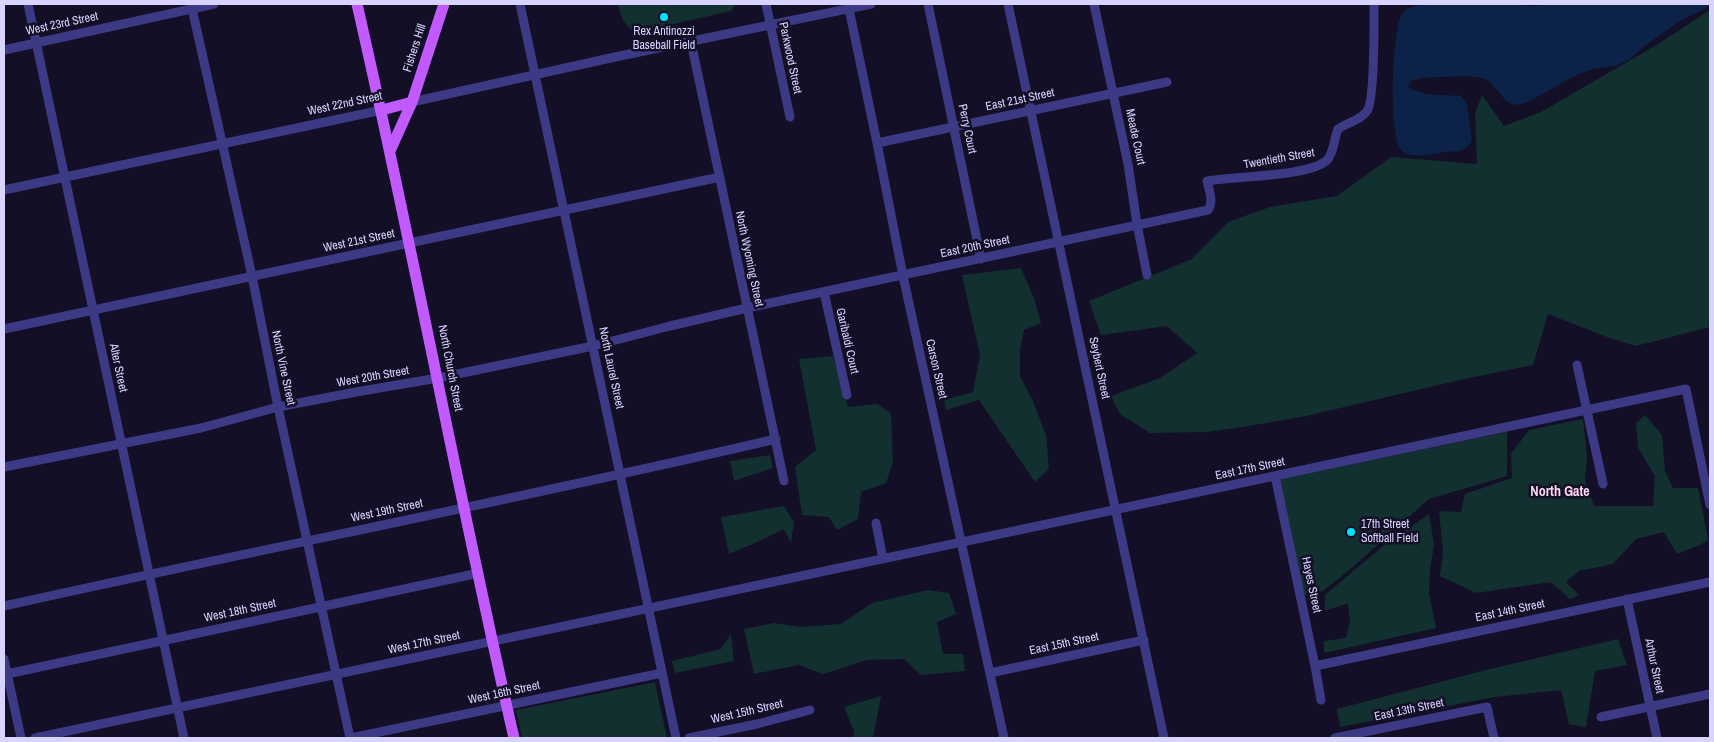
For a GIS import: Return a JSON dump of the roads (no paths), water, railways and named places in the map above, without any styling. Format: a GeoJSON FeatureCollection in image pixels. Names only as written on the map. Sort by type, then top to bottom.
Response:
{"type":"FeatureCollection","features":[{"type":"Feature","properties":{"kind":"main road","name":"North Church Street"},"geometry":{"type":"LineString","coordinates":[[357,4],[382,110],[463,508],[514,738]]}},
{"type":"Feature","properties":{"kind":"main road","name":"Fishers Hill"},"geometry":{"type":"LineString","coordinates":[[390,151],[412,102],[444,4]]}},
{"type":"Feature","properties":{"kind":"main road","name":"West 22nd Street"},"geometry":{"type":"LineString","coordinates":[[382,110],[412,102]]}},
{"type":"Feature","properties":{"kind":"street","name":"Alter Street"},"geometry":{"type":"LineString","coordinates":[[28,4],[184,738]]}},
{"type":"Feature","properties":{"kind":"street","name":"West 23rd Street"},"geometry":{"type":"LineString","coordinates":[[4,50],[191,6],[214,4]]}},
{"type":"Feature","properties":{"kind":"street","name":"North Laurel Street"},"geometry":{"type":"LineString","coordinates":[[520,4],[676,738]]}},
{"type":"Feature","properties":{"kind":"street","name":"Parkwood Street"},"geometry":{"type":"LineString","coordinates":[[766,4],[790,117]]}},
{"type":"Feature","properties":{"kind":"street","name":"West 22nd Street"},"geometry":{"type":"LineString","coordinates":[[412,102],[535,74],[771,25],[848,6],[871,4]]}},
{"type":"Feature","properties":{"kind":"street","name":"Perry Court"},"geometry":{"type":"LineString","coordinates":[[928,4],[981,259]]}},
{"type":"Feature","properties":{"kind":"street","name":"Seybert Street"},"geometry":{"type":"LineString","coordinates":[[1008,4],[1164,738]]}},
{"type":"Feature","properties":{"kind":"street","name":"Meade Court"},"geometry":{"type":"LineString","coordinates":[[1094,4],[1128,164],[1147,275]]}},
{"type":"Feature","properties":{"kind":"street","name":"Twentieth Street"},"geometry":{"type":"LineString","coordinates":[[1208,210],[1211,202],[1207,181],[1271,175],[1317,167],[1327,160],[1332,153],[1338,130],[1359,118],[1368,110],[1372,93],[1374,4]]}},
{"type":"Feature","properties":{"kind":"street","name":"North Vine Street"},"geometry":{"type":"LineString","coordinates":[[191,6],[252,276],[278,407],[351,738]]}},
{"type":"Feature","properties":{"kind":"street","name":"Carson Street"},"geometry":{"type":"LineString","coordinates":[[848,6],[903,276],[1004,738]]}},
{"type":"Feature","properties":{"kind":"street","name":"North Wyoming Street"},"geometry":{"type":"LineString","coordinates":[[691,42],[784,480]]}},
{"type":"Feature","properties":{"kind":"street","name":"East 21st Street"},"geometry":{"type":"LineString","coordinates":[[877,143],[1167,82]]}},
{"type":"Feature","properties":{"kind":"street","name":"West 22nd Street"},"geometry":{"type":"LineString","coordinates":[[4,190],[382,110]]}},
{"type":"Feature","properties":{"kind":"street","name":"West 21st Street"},"geometry":{"type":"LineString","coordinates":[[4,329],[720,177]]}},
{"type":"Feature","properties":{"kind":"street","name":"East 20th Street"},"geometry":{"type":"LineString","coordinates":[[747,308],[1208,210]]}},
{"type":"Feature","properties":{"kind":"street","name":"Garibaldi Court"},"geometry":{"type":"LineString","coordinates":[[824,292],[847,395]]}},
{"type":"Feature","properties":{"kind":"street","name":"West 20th Street"},"geometry":{"type":"LineString","coordinates":[[4,467],[201,428],[278,407],[438,378],[593,346],[747,308]]}},
{"type":"Feature","properties":{"kind":"street"},"geometry":{"type":"LineString","coordinates":[[1577,365],[1603,484]]}},
{"type":"Feature","properties":{"kind":"street","name":"East 17th Street"},"geometry":{"type":"LineString","coordinates":[[819,572],[1686,390],[1710,505]]}},
{"type":"Feature","properties":{"kind":"street","name":"West 19th Street"},"geometry":{"type":"LineString","coordinates":[[4,606],[150,575],[228,556],[463,508],[776,439]]}},
{"type":"Feature","properties":{"kind":"street","name":"Hayes Street"},"geometry":{"type":"LineString","coordinates":[[1275,476],[1321,700]]}},
{"type":"Feature","properties":{"kind":"street"},"geometry":{"type":"LineString","coordinates":[[876,523],[883,559]]}},
{"type":"Feature","properties":{"kind":"street","name":"West 17th Street"},"geometry":{"type":"LineString","coordinates":[[35,738],[819,572]]}},
{"type":"Feature","properties":{"kind":"street","name":"West 18th Street"},"geometry":{"type":"LineString","coordinates":[[7,674],[479,574]]}},
{"type":"Feature","properties":{"kind":"street","name":"East 14th Street"},"geometry":{"type":"LineString","coordinates":[[1315,666],[1710,582]]}},
{"type":"Feature","properties":{"kind":"street","name":"Arthur Street"},"geometry":{"type":"LineString","coordinates":[[1626,599],[1657,738]]}},
{"type":"Feature","properties":{"kind":"street","name":"East 15th Street"},"geometry":{"type":"LineString","coordinates":[[990,673],[1144,640]]}},
{"type":"Feature","properties":{"kind":"street"},"geometry":{"type":"LineString","coordinates":[[4,659],[21,738]]}},
{"type":"Feature","properties":{"kind":"street","name":"West 16th Street"},"geometry":{"type":"LineString","coordinates":[[351,738],[662,673]]}},
{"type":"Feature","properties":{"kind":"street"},"geometry":{"type":"LineString","coordinates":[[1601,717],[1710,694]]}},
{"type":"Feature","properties":{"kind":"street","name":"East 13th Street"},"geometry":{"type":"LineString","coordinates":[[1336,738],[1487,707],[1494,738]]}},
{"type":"Feature","properties":{"kind":"street","name":"West 15th Street"},"geometry":{"type":"LineString","coordinates":[[689,738],[757,724],[810,710]]}},
{"type":"Feature","properties":{"kind":"water"},"geometry":{"type":"Polygon","coordinates":[[[1432,4],[1514,4],[1532,6],[1551,4],[1710,4],[1710,6],[1667,30],[1629,60],[1615,66],[1593,69],[1577,75],[1526,103],[1514,105],[1506,101],[1490,82],[1482,78],[1465,76],[1412,80],[1408,86],[1418,92],[1461,96],[1467,103],[1472,140],[1468,146],[1459,151],[1412,155],[1402,151],[1395,127],[1393,85],[1395,43],[1403,12],[1415,6],[1432,4]]]}},
{"type":"Feature","properties":{"kind":"place","name":"Rex Antinozzi Baseball Field"},"geometry":{"type":"Point","coordinates":[664,17]}},
{"type":"Feature","properties":{"kind":"place","name":"17th Street Softball Field"},"geometry":{"type":"Point","coordinates":[1351,532]}},
{"type":"Feature","properties":{"kind":"district","name":"North Gate"},"geometry":{"type":"Point","coordinates":[1560,492]}}]}
